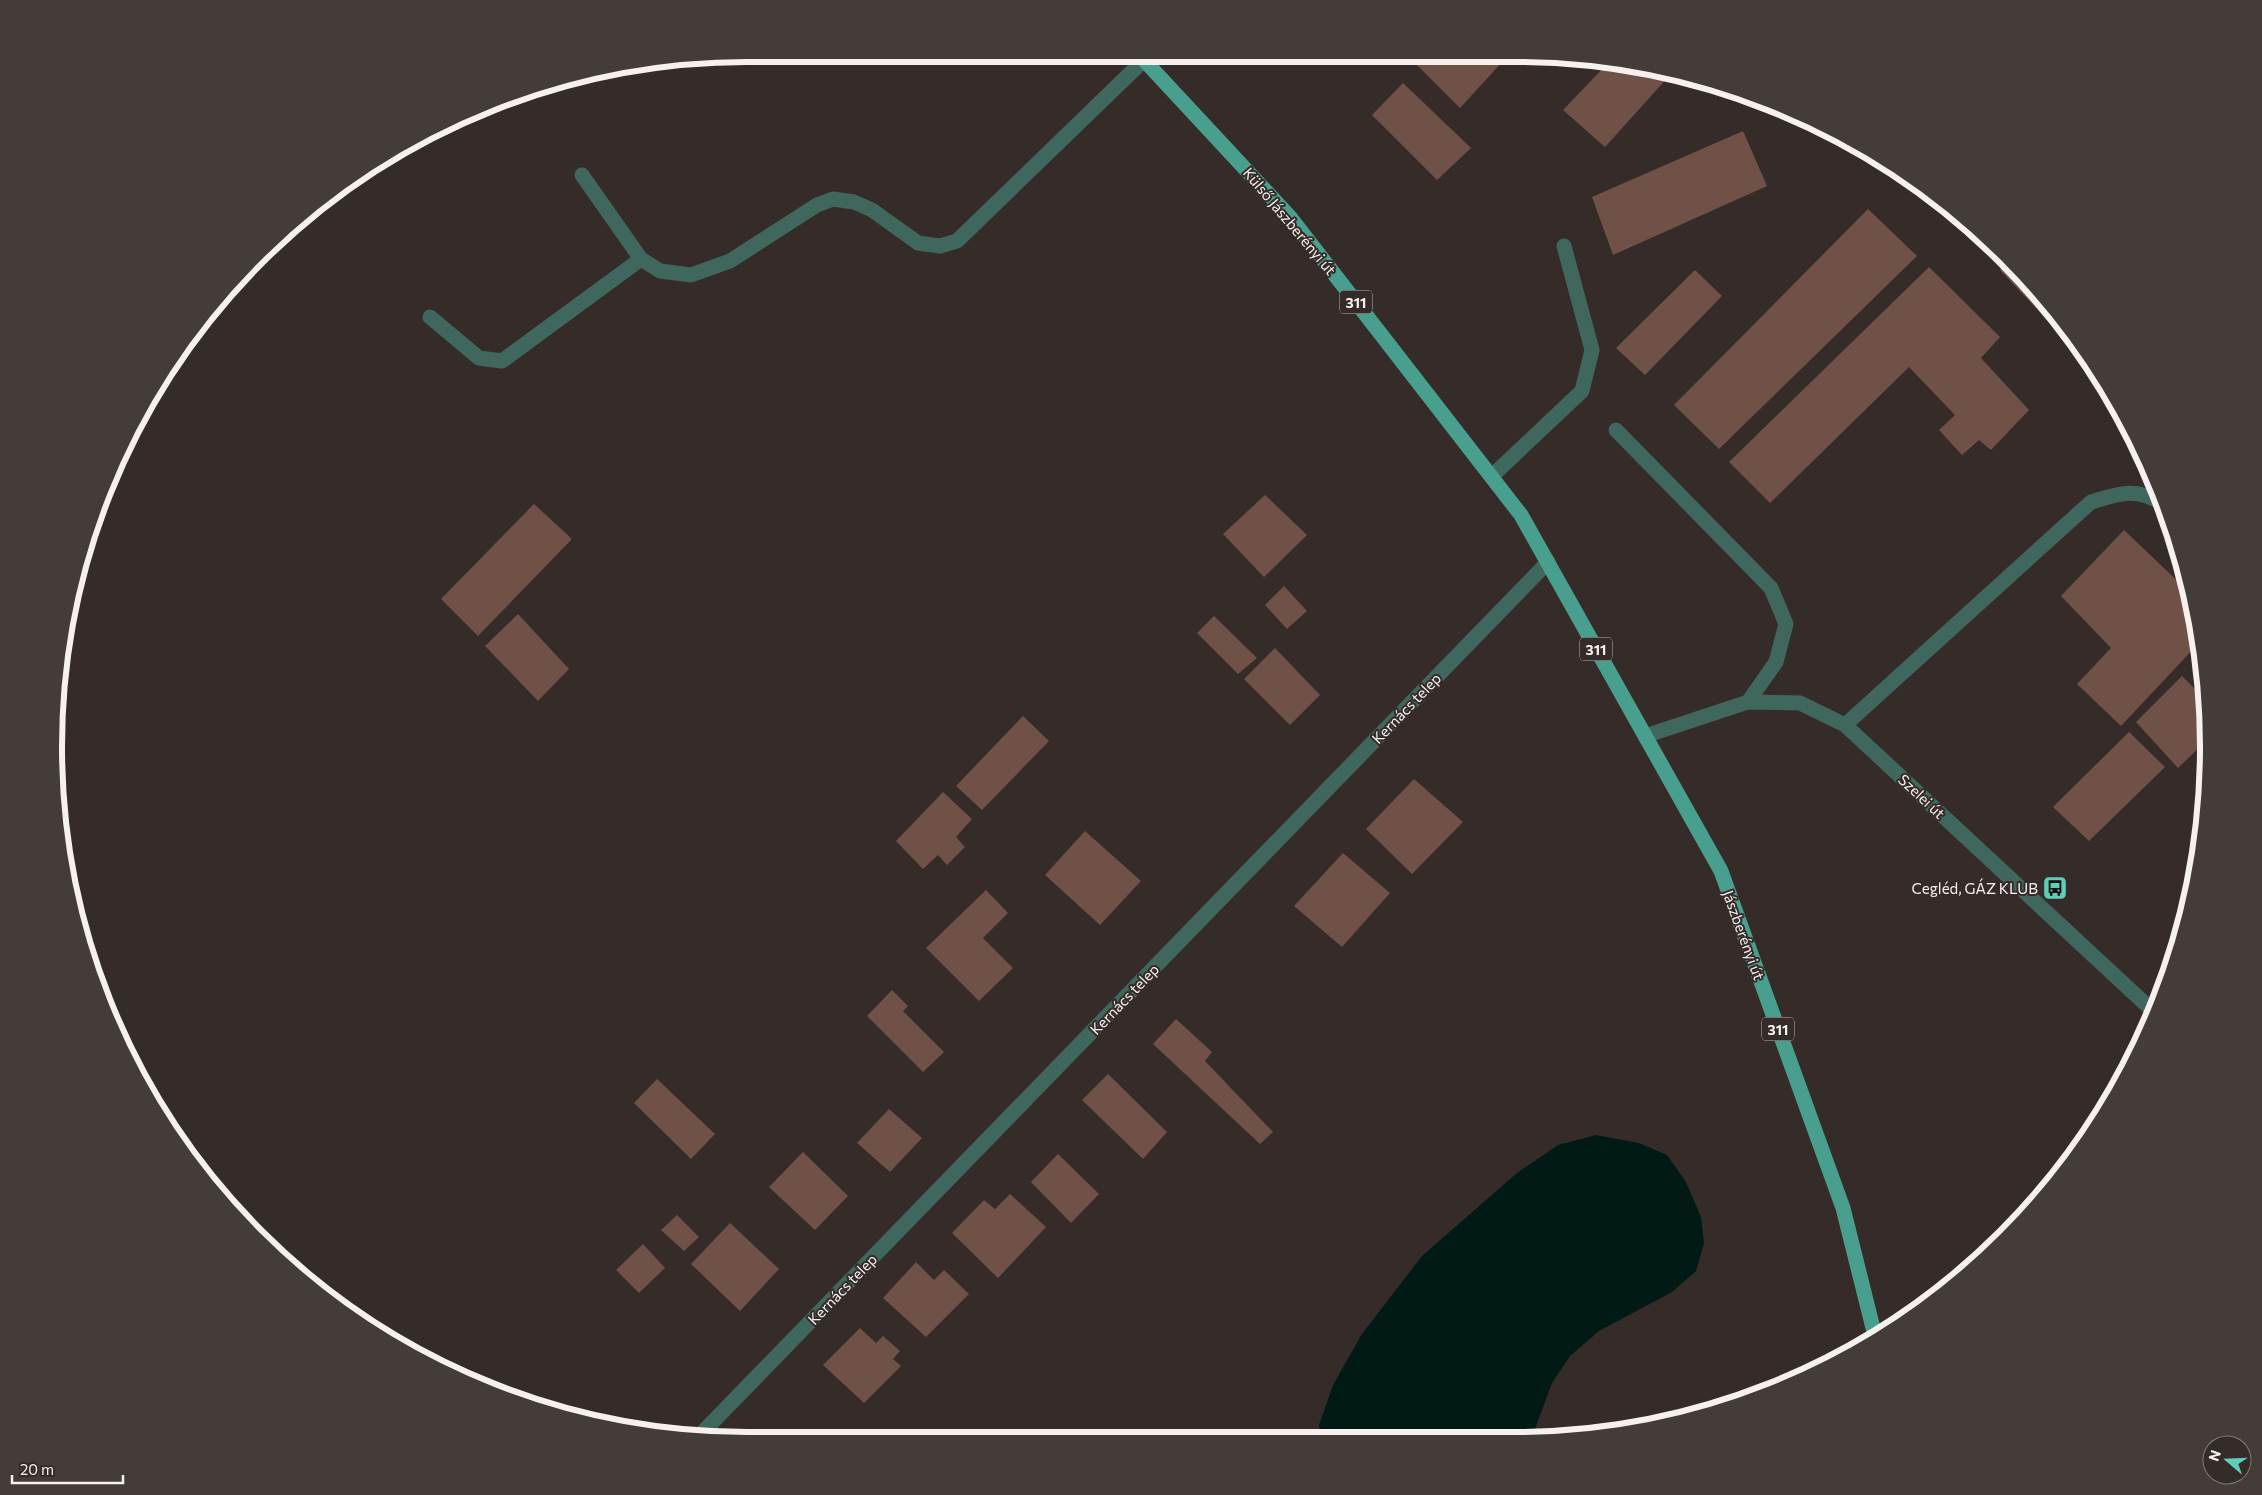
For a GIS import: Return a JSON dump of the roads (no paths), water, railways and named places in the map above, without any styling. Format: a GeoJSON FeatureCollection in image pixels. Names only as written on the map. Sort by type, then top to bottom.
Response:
{"type":"FeatureCollection","features":[{"type":"Feature","properties":{"kind":"main road","name":"Külső Jászberényi út"},"geometry":{"type":"LineString","coordinates":[[1146,62],[1290,217],[1492,476],[1521,515],[1548,562]]}},
{"type":"Feature","properties":{"kind":"main road","name":"Jászberényi út"},"geometry":{"type":"LineString","coordinates":[[1548,562],[1721,871],[1843,1208],[1874,1330]]}},
{"type":"Feature","properties":{"kind":"street"},"geometry":{"type":"LineString","coordinates":[[582,175],[641,259],[660,271],[691,275],[730,261],[817,205],[833,199],[854,202],[872,210],[918,243],[940,246],[957,241],[1142,62]]}},
{"type":"Feature","properties":{"kind":"street"},"geometry":{"type":"LineString","coordinates":[[1492,476],[1582,391],[1592,350],[1564,246]]}},
{"type":"Feature","properties":{"kind":"street"},"geometry":{"type":"LineString","coordinates":[[430,317],[479,358],[502,361],[641,259]]}},
{"type":"Feature","properties":{"kind":"street"},"geometry":{"type":"LineString","coordinates":[[1616,430],[1772,588],[1786,624],[1776,662],[1748,702]]}},
{"type":"Feature","properties":{"kind":"street"},"geometry":{"type":"LineString","coordinates":[[1845,725],[2091,502],[2118,494],[2145,494],[2152,498]]}},
{"type":"Feature","properties":{"kind":"street","name":"Kernács telep"},"geometry":{"type":"LineString","coordinates":[[705,1431],[1548,562]]}},
{"type":"Feature","properties":{"kind":"street","name":"Szelei út"},"geometry":{"type":"LineString","coordinates":[[1645,736],[1748,702],[1800,703],[1845,725],[2148,1007]]}},
{"type":"Feature","properties":{"kind":"water"},"geometry":{"type":"Polygon","coordinates":[[[1596,1135],[1639,1143],[1667,1155],[1686,1182],[1701,1217],[1704,1243],[1696,1271],[1672,1292],[1599,1331],[1570,1356],[1552,1383],[1534,1432],[1320,1432],[1319,1425],[1333,1385],[1362,1334],[1422,1256],[1517,1173],[1558,1145],[1596,1135]]]}},
{"type":"Feature","properties":{"kind":"place","name":"Cegléd, GÁZ KLUB"},"geometry":{"type":"Point","coordinates":[2055,888]}}]}
